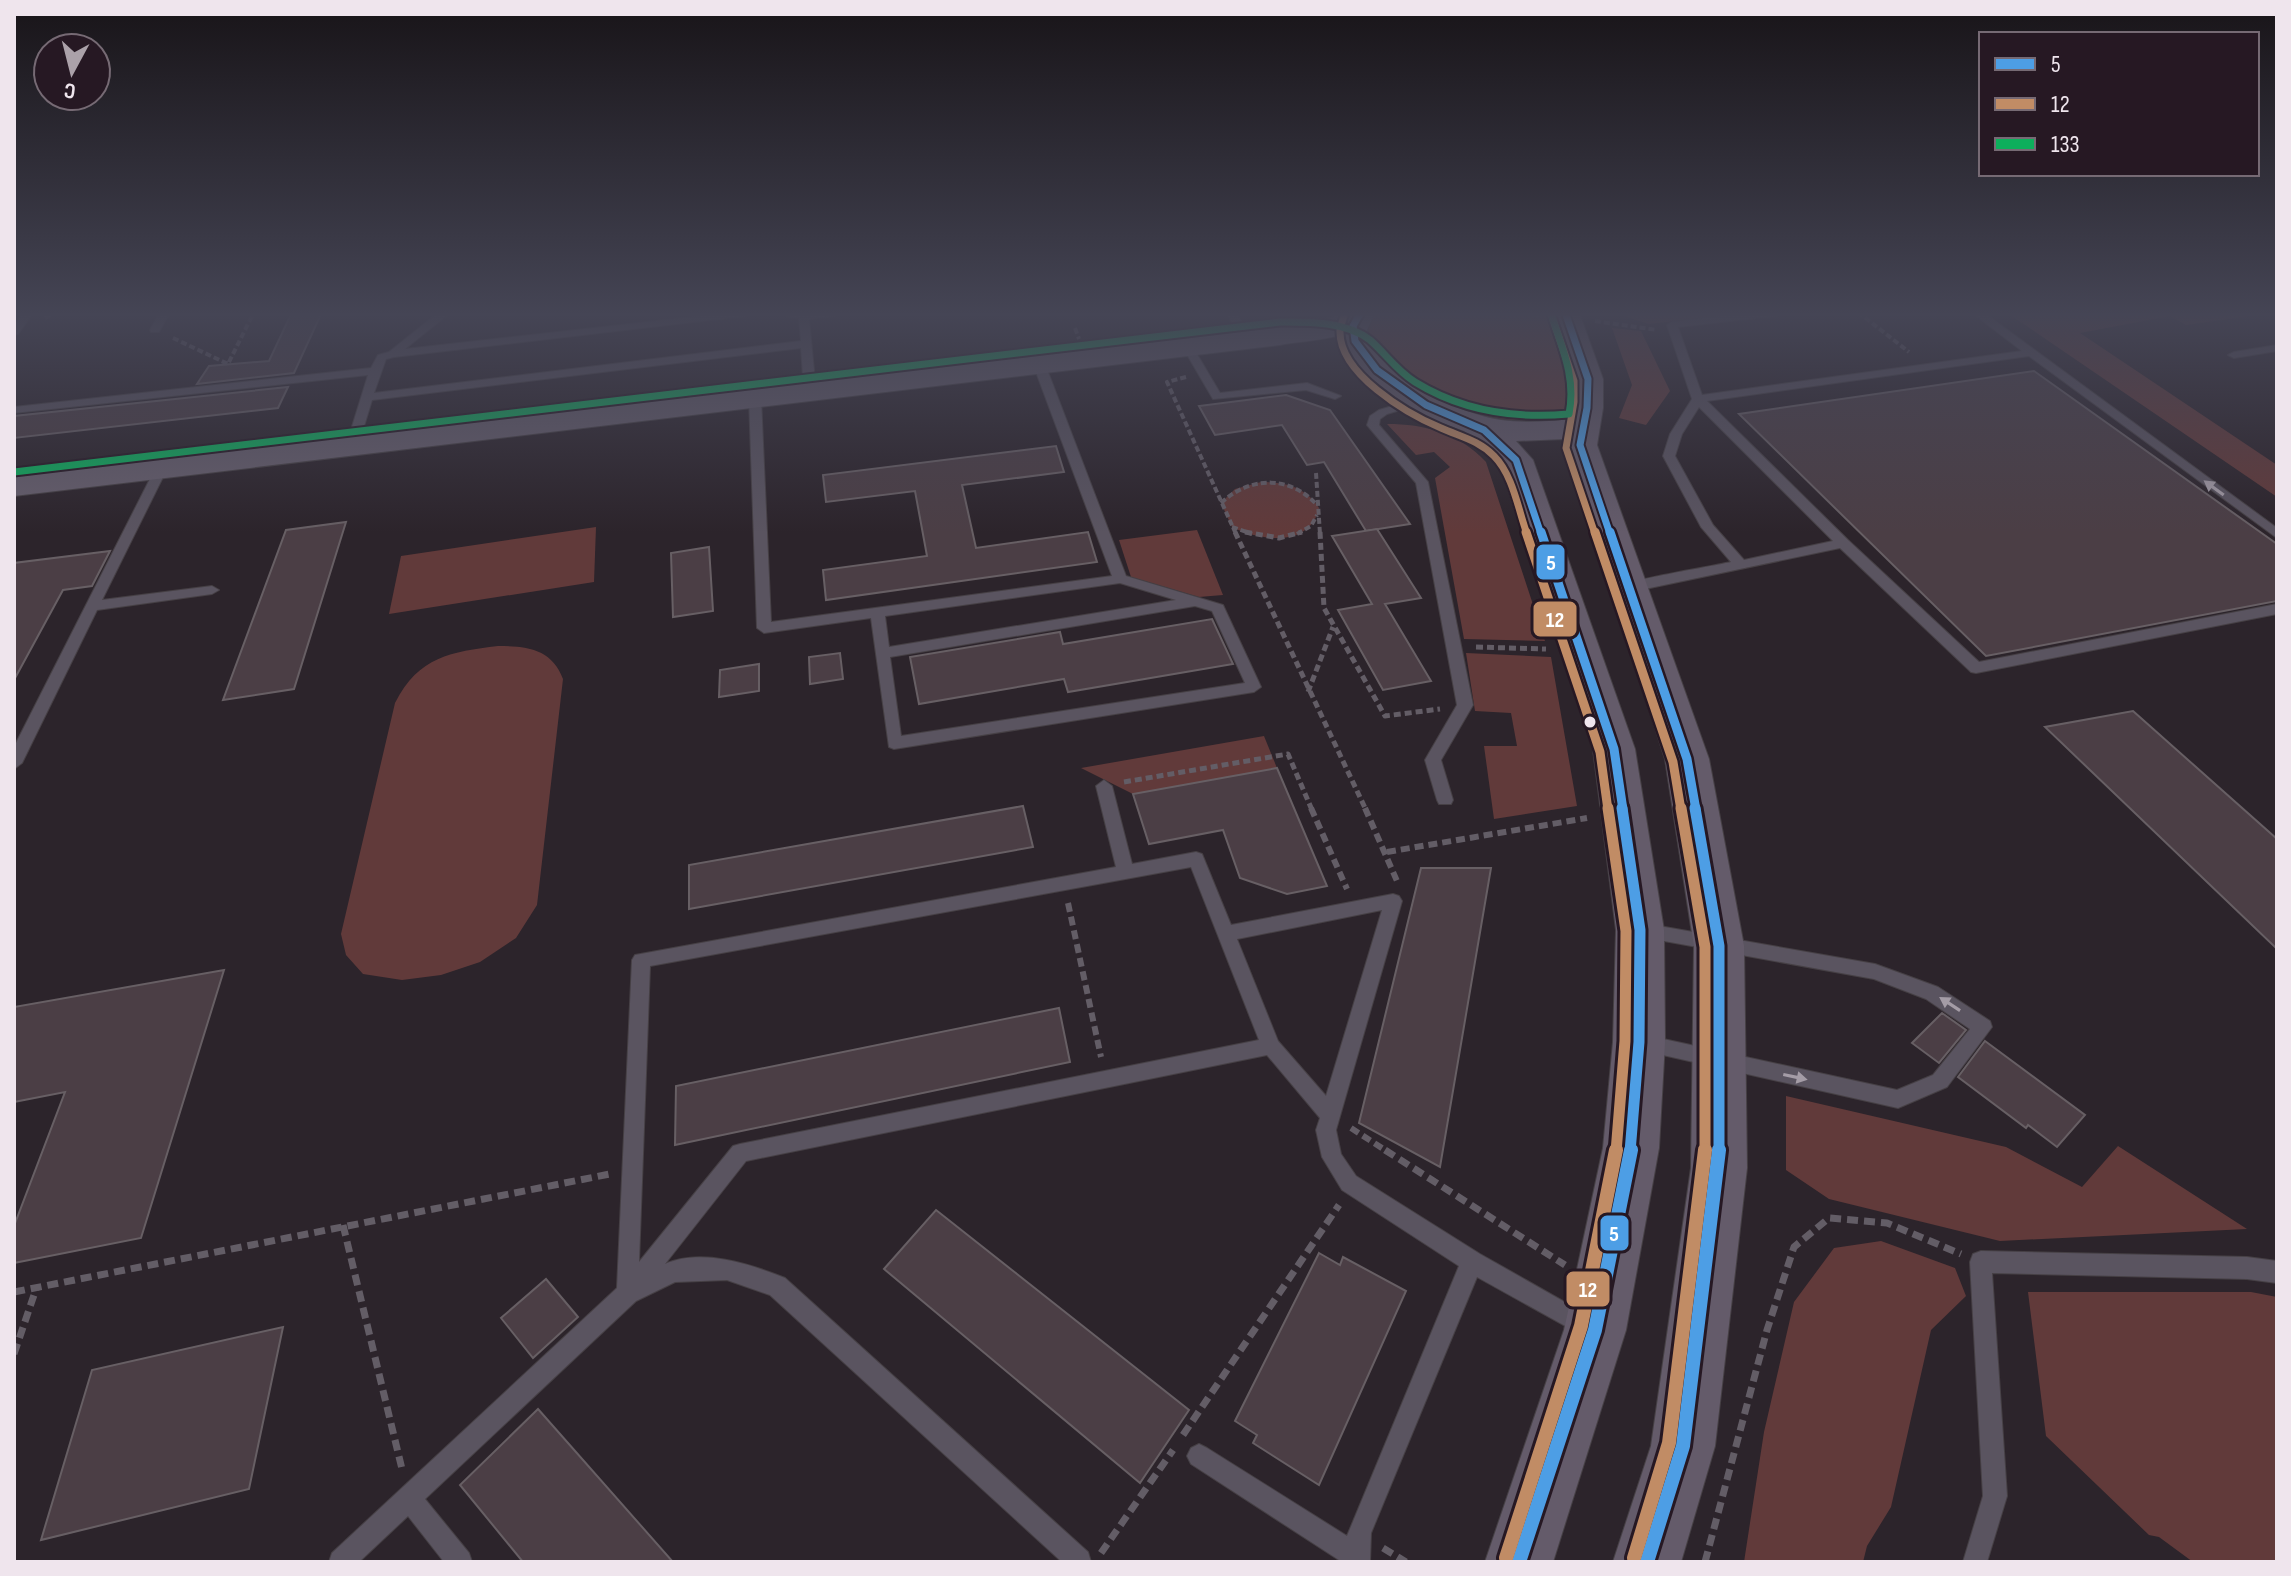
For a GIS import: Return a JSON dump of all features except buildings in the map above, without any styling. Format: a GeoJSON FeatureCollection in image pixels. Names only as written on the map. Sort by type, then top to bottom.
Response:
{"type":"FeatureCollection","features":[{"type":"Feature","properties":{"kind":"main road"},"geometry":{"type":"LineString","coordinates":[[1397,386],[1439,413],[1477,426],[1527,432],[1580,427]]}},
{"type":"Feature","properties":{"kind":"main road"},"geometry":{"type":"LineString","coordinates":[[1587,386],[1588,408],[1580,427],[1580,445],[1687,759],[1719,946],[1719,1168],[1683,1446],[1647,1562]]}},
{"type":"Feature","properties":{"kind":"main road"},"geometry":{"type":"LineString","coordinates":[[1477,426],[1516,460],[1605,721],[1614,749],[1640,930],[1639,1042],[1631,1148],[1519,1562]]}},
{"type":"Feature","properties":{"kind":"street"},"geometry":{"type":"LineString","coordinates":[[14,486],[856,386]]}},
{"type":"Feature","properties":{"kind":"lane"},"geometry":{"type":"LineString","coordinates":[[14,410],[240,386]]}},
{"type":"Feature","properties":{"kind":"lane"},"geometry":{"type":"LineString","coordinates":[[352,446],[371,386]]}},
{"type":"Feature","properties":{"kind":"lane"},"geometry":{"type":"LineString","coordinates":[[368,397],[462,386]]}},
{"type":"Feature","properties":{"kind":"lane"},"geometry":{"type":"LineString","coordinates":[[809,386],[810,391]]}},
{"type":"Feature","properties":{"kind":"lane"},"geometry":{"type":"LineString","coordinates":[[1047,386],[1120,579]]}},
{"type":"Feature","properties":{"kind":"lane"},"geometry":{"type":"LineString","coordinates":[[1210,386],[1217,397],[1307,386],[1335,396]]}},
{"type":"Feature","properties":{"kind":"lane"},"geometry":{"type":"LineString","coordinates":[[1693,386],[1698,399],[1843,543],[1976,668],[2277,609]]}},
{"type":"Feature","properties":{"kind":"lane"},"geometry":{"type":"LineString","coordinates":[[1698,399],[1798,386]]}},
{"type":"Feature","properties":{"kind":"lane"},"geometry":{"type":"LineString","coordinates":[[2069,386],[2277,534]]}},
{"type":"Feature","properties":{"kind":"lane"},"geometry":{"type":"LineString","coordinates":[[755,398],[764,628],[877,612],[1120,579],[1218,608],[1254,687],[894,743],[877,612]]}},
{"type":"Feature","properties":{"kind":"lane"},"geometry":{"type":"LineString","coordinates":[[1698,399],[1676,434],[1669,456],[1707,527],[1741,565]]}},
{"type":"Feature","properties":{"kind":"lane"},"geometry":{"type":"LineString","coordinates":[[1419,401],[1383,412],[1374,418],[1373,425],[1422,482],[1454,646],[1465,705],[1433,760],[1445,800]]}},
{"type":"Feature","properties":{"kind":"lane"},"geometry":{"type":"LineString","coordinates":[[14,763],[161,469]]}},
{"type":"Feature","properties":{"kind":"lane"},"geometry":{"type":"LineString","coordinates":[[1628,586],[1843,543]]}},
{"type":"Feature","properties":{"kind":"lane"},"geometry":{"type":"LineString","coordinates":[[92,606],[212,590]]}},
{"type":"Feature","properties":{"kind":"lane"},"geometry":{"type":"LineString","coordinates":[[882,653],[1196,602]]}},
{"type":"Feature","properties":{"kind":"lane"},"geometry":{"type":"LineString","coordinates":[[1104,786],[1126,872]]}},
{"type":"Feature","properties":{"kind":"lane"},"geometry":{"type":"LineString","coordinates":[[628,1293],[641,960],[1196,859],[1271,1046],[1330,1115]]}},
{"type":"Feature","properties":{"kind":"lane"},"geometry":{"type":"LineString","coordinates":[[1228,933],[1393,901],[1326,1130],[1332,1157],[1349,1183],[1566,1318],[1587,1302]]}},
{"type":"Feature","properties":{"kind":"lane"},"geometry":{"type":"LineString","coordinates":[[1639,1042],[1898,1099],[1940,1081],[1983,1027],[1932,993],[1875,972],[1640,930]]}},
{"type":"Feature","properties":{"kind":"lane"},"geometry":{"type":"LineString","coordinates":[[341,1562],[628,1293],[740,1153],[1271,1046]]}},
{"type":"Feature","properties":{"kind":"lane"},"geometry":{"type":"LineString","coordinates":[[1358,1560],[1359,1533],[1472,1262]]}},
{"type":"Feature","properties":{"kind":"lane"},"geometry":{"type":"LineString","coordinates":[[1975,1562],[1995,1496],[1981,1262],[2247,1268],[2277,1272]]}},
{"type":"Feature","properties":{"kind":"lane"},"geometry":{"type":"LineString","coordinates":[[628,1293],[674,1271],[727,1269],[777,1286],[1079,1561]]}},
{"type":"Feature","properties":{"kind":"lane"},"geometry":{"type":"LineString","coordinates":[[1199,1456],[1358,1560]]}},
{"type":"Feature","properties":{"kind":"lane"},"geometry":{"type":"LineString","coordinates":[[408,1497],[460,1562]]}},
{"type":"Feature","properties":{"kind":"path"},"geometry":{"type":"LineString","coordinates":[[1169,386],[1308,692],[1387,852],[1397,882],[1393,901]]}},
{"type":"Feature","properties":{"kind":"path"},"geometry":{"type":"LineString","coordinates":[[1316,473],[1324,608],[1385,716],[1465,705]]}},
{"type":"Feature","properties":{"kind":"path"},"geometry":{"type":"LineString","coordinates":[[1221,503],[1235,489],[1277,482],[1304,492],[1319,508]]}},
{"type":"Feature","properties":{"kind":"path"},"geometry":{"type":"LineString","coordinates":[[1232,527],[1256,537],[1289,537],[1312,526],[1319,508]]}},
{"type":"Feature","properties":{"kind":"path"},"geometry":{"type":"LineString","coordinates":[[1308,692],[1334,626]]}},
{"type":"Feature","properties":{"kind":"path"},"geometry":{"type":"LineString","coordinates":[[1454,646],[1553,649]]}},
{"type":"Feature","properties":{"kind":"path"},"geometry":{"type":"LineString","coordinates":[[1104,786],[1288,754],[1347,890]]}},
{"type":"Feature","properties":{"kind":"path"},"geometry":{"type":"LineString","coordinates":[[1387,852],[1603,815]]}},
{"type":"Feature","properties":{"kind":"path"},"geometry":{"type":"LineString","coordinates":[[1064,884],[1105,1078]]}},
{"type":"Feature","properties":{"kind":"path"},"geometry":{"type":"LineString","coordinates":[[1330,1115],[1587,1302]]}},
{"type":"Feature","properties":{"kind":"path"},"geometry":{"type":"LineString","coordinates":[[14,1292],[631,1170]]}},
{"type":"Feature","properties":{"kind":"path"},"geometry":{"type":"LineString","coordinates":[[1079,1561],[1102,1553],[1333,1218],[1349,1183]]}},
{"type":"Feature","properties":{"kind":"path"},"geometry":{"type":"LineString","coordinates":[[1705,1562],[1767,1330],[1794,1247],[1829,1218],[1887,1223],[1981,1262]]}},
{"type":"Feature","properties":{"kind":"path"},"geometry":{"type":"LineString","coordinates":[[343,1225],[408,1497]]}},
{"type":"Feature","properties":{"kind":"path"},"geometry":{"type":"LineString","coordinates":[[14,1354],[36,1289]]}},
{"type":"Feature","properties":{"kind":"shaded area"},"geometry":{"type":"Polygon","coordinates":[[[1419,386],[1575,386],[1571,406],[1550,416],[1527,420],[1479,414],[1419,386]]]}},
{"type":"Feature","properties":{"kind":"shaded area"},"geometry":{"type":"Polygon","coordinates":[[[1632,386],[1667,386],[1670,391],[1646,425],[1619,418],[1632,386]]]}},
{"type":"Feature","properties":{"kind":"shaded area"},"geometry":{"type":"Polygon","coordinates":[[[2114,386],[2158,386],[2277,465],[2277,497],[2114,386]]]}},
{"type":"Feature","properties":{"kind":"shaded area"},"geometry":{"type":"Polygon","coordinates":[[[1387,424],[1441,432],[1476,452],[1486,462],[1545,641],[1464,639],[1435,478],[1450,467],[1434,452],[1416,455],[1387,424]]]}},
{"type":"Feature","properties":{"kind":"shaded area"},"geometry":{"type":"Polygon","coordinates":[[[1261,482],[1286,485],[1308,495],[1319,508],[1314,521],[1306,530],[1283,538],[1256,536],[1232,527],[1221,503],[1235,489],[1261,482]]]}},
{"type":"Feature","properties":{"kind":"shaded area"},"geometry":{"type":"Polygon","coordinates":[[[596,527],[594,582],[389,614],[401,556],[596,527]]]}},
{"type":"Feature","properties":{"kind":"shaded area"},"geometry":{"type":"Polygon","coordinates":[[[1197,530],[1223,595],[1199,597],[1131,577],[1119,540],[1197,530]]]}},
{"type":"Feature","properties":{"kind":"shaded area"},"geometry":{"type":"Polygon","coordinates":[[[498,646],[519,647],[546,655],[563,679],[537,905],[516,938],[480,962],[441,975],[402,980],[363,974],[346,955],[341,934],[395,703],[415,675],[438,659],[498,646]]]}},
{"type":"Feature","properties":{"kind":"shaded area"},"geometry":{"type":"Polygon","coordinates":[[[1466,653],[1551,657],[1577,806],[1494,819],[1484,746],[1517,746],[1511,713],[1475,711],[1466,653]]]}},
{"type":"Feature","properties":{"kind":"shaded area"},"geometry":{"type":"Polygon","coordinates":[[[1264,736],[1277,768],[1133,794],[1081,768],[1264,736]]]}},
{"type":"Feature","properties":{"kind":"shaded area"},"geometry":{"type":"Polygon","coordinates":[[[1786,1096],[2006,1147],[2082,1187],[2118,1146],[2247,1229],[2000,1241],[1829,1199],[1786,1170],[1786,1096]]]}},
{"type":"Feature","properties":{"kind":"shaded area"},"geometry":{"type":"Polygon","coordinates":[[[1881,1241],[1955,1268],[1966,1296],[1931,1330],[1891,1507],[1867,1546],[1863,1562],[1744,1562],[1764,1432],[1794,1302],[1834,1248],[1881,1241]]]}},
{"type":"Feature","properties":{"kind":"shaded area"},"geometry":{"type":"Polygon","coordinates":[[[2028,1292],[2251,1292],[2277,1297],[2277,1562],[2193,1562],[2159,1537],[2149,1535],[2046,1436],[2028,1292]]]}},
{"type":"Feature","properties":{"kind":"transit line","name":"133"},"geometry":{"type":"LineString","coordinates":[[14,472],[744,386]]}},
{"type":"Feature","properties":{"kind":"transit line","name":"12"},"geometry":{"type":"LineString","coordinates":[[1373,386],[1421,418],[1476,441],[1504,467],[1600,752],[1626,931],[1625,1041],[1617,1146],[1581,1326],[1506,1558]]}},
{"type":"Feature","properties":{"kind":"transit line","name":"5"},"geometry":{"type":"LineString","coordinates":[[1399,386],[1426,405],[1484,430],[1516,460],[1614,749],[1640,930],[1639,1042],[1631,1148],[1595,1330],[1519,1562]]}},
{"type":"Feature","properties":{"kind":"transit line","name":"133"},"geometry":{"type":"LineString","coordinates":[[1421,386],[1477,409],[1522,416],[1569,414],[1572,386]]}},
{"type":"Feature","properties":{"kind":"transit line","name":"12"},"geometry":{"type":"LineString","coordinates":[[1574,386],[1566,448],[1673,762],[1705,947],[1705,1167],[1669,1443],[1634,1558]]}},
{"type":"Feature","properties":{"kind":"transit line","name":"5"},"geometry":{"type":"LineString","coordinates":[[1588,386],[1580,445],[1687,759],[1719,946],[1719,1168],[1683,1446],[1647,1562]]}}]}
